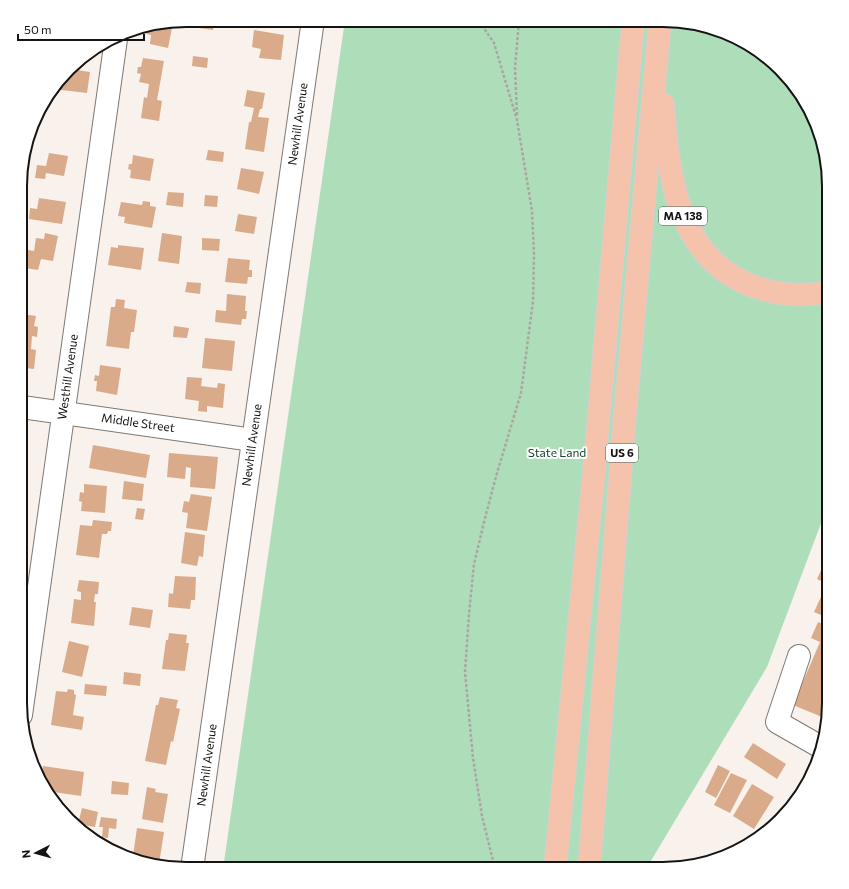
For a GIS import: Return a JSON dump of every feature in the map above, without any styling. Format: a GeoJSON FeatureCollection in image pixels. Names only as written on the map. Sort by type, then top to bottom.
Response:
{"type":"FeatureCollection","features":[{"type":"Feature","properties":{"kind":"main road","name":"US 6"},"geometry":{"type":"LineString","coordinates":[[556,862],[590,509],[632,27]]}},
{"type":"Feature","properties":{"kind":"main road","name":"US 6"},"geometry":{"type":"LineString","coordinates":[[590,862],[625,415],[659,30]]}},
{"type":"Feature","properties":{"kind":"main road","name":"MA 138"},"geometry":{"type":"LineString","coordinates":[[659,30],[668,160],[679,205],[695,240],[723,270],[752,286],[781,294],[812,295],[822,293]]}},
{"type":"Feature","properties":{"kind":"main road"},"geometry":{"type":"LineString","coordinates":[[594,812],[600,862]]}},
{"type":"Feature","properties":{"kind":"street","name":"Newhill Avenue"},"geometry":{"type":"LineString","coordinates":[[193,862],[312,27]]}},
{"type":"Feature","properties":{"kind":"street","name":"Westhill Avenue"},"geometry":{"type":"LineString","coordinates":[[27,665],[115,43]]}},
{"type":"Feature","properties":{"kind":"street","name":"Middle Street"},"geometry":{"type":"LineString","coordinates":[[27,408],[253,440]]}},
{"type":"Feature","properties":{"kind":"street"},"geometry":{"type":"LineString","coordinates":[[799,656],[777,722],[817,745]]}},
{"type":"Feature","properties":{"kind":"path"},"geometry":{"type":"LineString","coordinates":[[483,27],[494,43],[517,120],[532,210],[534,255],[533,301],[521,393],[497,473],[474,564],[465,672],[473,758],[482,816],[493,862]]}},
{"type":"Feature","properties":{"kind":"path"},"geometry":{"type":"LineString","coordinates":[[517,120],[515,68],[518,27]]}},
{"type":"Feature","properties":{"kind":"green space","name":"State Land"},"geometry":{"type":"Polygon","coordinates":[[[344,27],[673,27],[714,35],[742,48],[768,66],[789,89],[801,107],[810,125],[817,145],[821,165],[822,521],[767,667],[650,862],[224,862],[344,27]]]}},
{"type":"Feature","properties":{"kind":"building"},"geometry":{"type":"Polygon","coordinates":[[[172,27],[168,48],[150,44],[151,35],[147,34],[148,31],[172,27]]]}},
{"type":"Feature","properties":{"kind":"building"},"geometry":{"type":"Polygon","coordinates":[[[199,27],[214,27],[213,30],[199,27]]]}},
{"type":"Feature","properties":{"kind":"building"},"geometry":{"type":"Polygon","coordinates":[[[254,30],[284,35],[281,60],[259,58],[261,49],[252,47],[254,30]]]}},
{"type":"Feature","properties":{"kind":"building"},"geometry":{"type":"Polygon","coordinates":[[[193,56],[208,58],[207,68],[192,66],[193,56]]]}},
{"type":"Feature","properties":{"kind":"building"},"geometry":{"type":"Polygon","coordinates":[[[143,58],[164,61],[157,100],[162,101],[159,121],[141,118],[144,97],[147,98],[149,84],[139,82],[141,74],[137,73],[138,67],[141,67],[143,58]]]}},
{"type":"Feature","properties":{"kind":"building"},"geometry":{"type":"Polygon","coordinates":[[[77,70],[90,72],[87,93],[59,90],[77,70]]]}},
{"type":"Feature","properties":{"kind":"building"},"geometry":{"type":"Polygon","coordinates":[[[247,90],[265,93],[262,109],[260,109],[258,117],[269,118],[264,152],[245,149],[249,122],[251,122],[254,108],[244,106],[247,90]]]}},
{"type":"Feature","properties":{"kind":"building"},"geometry":{"type":"Polygon","coordinates":[[[208,150],[224,152],[223,162],[206,160],[208,150]]]}},
{"type":"Feature","properties":{"kind":"building"},"geometry":{"type":"Polygon","coordinates":[[[49,153],[68,156],[64,176],[46,173],[45,179],[35,178],[37,165],[46,166],[49,153]]]}},
{"type":"Feature","properties":{"kind":"building"},"geometry":{"type":"Polygon","coordinates":[[[133,155],[154,159],[150,181],[130,178],[131,170],[128,169],[129,164],[132,164],[133,155]]]}},
{"type":"Feature","properties":{"kind":"building"},"geometry":{"type":"Polygon","coordinates":[[[241,168],[264,172],[259,194],[237,189],[241,168]]]}},
{"type":"Feature","properties":{"kind":"building"},"geometry":{"type":"Polygon","coordinates":[[[168,192],[184,193],[183,207],[166,205],[168,192]]]}},
{"type":"Feature","properties":{"kind":"building"},"geometry":{"type":"Polygon","coordinates":[[[205,195],[218,196],[217,207],[204,206],[205,195]]]}},
{"type":"Feature","properties":{"kind":"building"},"geometry":{"type":"Polygon","coordinates":[[[39,198],[66,202],[62,224],[29,219],[30,208],[37,209],[39,198]]]}},
{"type":"Feature","properties":{"kind":"building"},"geometry":{"type":"Polygon","coordinates":[[[143,201],[150,202],[150,206],[156,207],[152,228],[124,223],[125,217],[118,216],[121,202],[142,205],[143,201]]]}},
{"type":"Feature","properties":{"kind":"building"},"geometry":{"type":"Polygon","coordinates":[[[238,214],[257,217],[254,234],[235,231],[238,214]]]}},
{"type":"Feature","properties":{"kind":"building"},"geometry":{"type":"Polygon","coordinates":[[[45,233],[58,236],[53,261],[41,259],[38,270],[27,268],[28,250],[34,251],[36,238],[44,239],[45,233]]]}},
{"type":"Feature","properties":{"kind":"building"},"geometry":{"type":"Polygon","coordinates":[[[162,233],[182,236],[179,264],[158,261],[162,233]]]}},
{"type":"Feature","properties":{"kind":"building"},"geometry":{"type":"Polygon","coordinates":[[[202,238],[220,239],[219,251],[202,250],[202,238]]]}},
{"type":"Feature","properties":{"kind":"building"},"geometry":{"type":"Polygon","coordinates":[[[118,245],[144,248],[141,270],[108,265],[111,247],[118,248],[118,245]]]}},
{"type":"Feature","properties":{"kind":"building"},"geometry":{"type":"Polygon","coordinates":[[[228,258],[250,260],[249,270],[252,270],[252,277],[248,277],[247,284],[225,282],[228,258]]]}},
{"type":"Feature","properties":{"kind":"building"},"geometry":{"type":"Polygon","coordinates":[[[187,282],[201,283],[200,294],[185,292],[187,282]]]}},
{"type":"Feature","properties":{"kind":"building"},"geometry":{"type":"Polygon","coordinates":[[[227,294],[246,296],[246,319],[242,319],[241,325],[215,322],[216,310],[226,311],[227,294]]]}},
{"type":"Feature","properties":{"kind":"building"},"geometry":{"type":"Polygon","coordinates":[[[116,299],[125,300],[124,308],[137,310],[134,332],[131,332],[129,349],[106,346],[111,307],[115,307],[116,299]]]}},
{"type":"Feature","properties":{"kind":"building"},"geometry":{"type":"Polygon","coordinates":[[[27,315],[36,316],[34,326],[38,327],[37,337],[32,336],[31,349],[36,350],[34,369],[27,368],[27,315]]]}},
{"type":"Feature","properties":{"kind":"building"},"geometry":{"type":"Polygon","coordinates":[[[174,326],[189,328],[187,338],[173,337],[174,326]]]}},
{"type":"Feature","properties":{"kind":"building"},"geometry":{"type":"Polygon","coordinates":[[[205,338],[235,341],[232,371],[202,368],[205,338]]]}},
{"type":"Feature","properties":{"kind":"building"},"geometry":{"type":"Polygon","coordinates":[[[100,365],[121,368],[117,395],[96,391],[97,381],[94,381],[95,375],[99,376],[100,365]]]}},
{"type":"Feature","properties":{"kind":"building"},"geometry":{"type":"Polygon","coordinates":[[[187,377],[202,378],[201,386],[217,388],[218,383],[225,384],[223,408],[207,406],[207,412],[198,411],[199,401],[185,399],[187,377]]]}},
{"type":"Feature","properties":{"kind":"building"},"geometry":{"type":"Polygon","coordinates":[[[93,445],[150,455],[146,478],[89,468],[93,445]]]}},
{"type":"Feature","properties":{"kind":"building"},"geometry":{"type":"Polygon","coordinates":[[[169,453],[218,457],[215,489],[190,487],[191,468],[186,467],[185,479],[167,477],[169,453]]]}},
{"type":"Feature","properties":{"kind":"building"},"geometry":{"type":"Polygon","coordinates":[[[124,481],[144,484],[142,501],[122,499],[124,481]]]}},
{"type":"Feature","properties":{"kind":"building"},"geometry":{"type":"Polygon","coordinates":[[[84,484],[107,486],[105,513],[81,511],[82,502],[79,501],[80,492],[84,493],[84,484]]]}},
{"type":"Feature","properties":{"kind":"building"},"geometry":{"type":"Polygon","coordinates":[[[191,494],[212,497],[207,531],[186,528],[188,513],[182,512],[184,501],[189,502],[191,494]]]}},
{"type":"Feature","properties":{"kind":"building"},"geometry":{"type":"Polygon","coordinates":[[[137,508],[145,509],[143,520],[135,519],[137,508]]]}},
{"type":"Feature","properties":{"kind":"building"},"geometry":{"type":"Polygon","coordinates":[[[93,520],[112,522],[111,531],[108,531],[107,534],[102,534],[99,558],[76,555],[80,525],[92,526],[93,520]]]}},
{"type":"Feature","properties":{"kind":"building"},"geometry":{"type":"Polygon","coordinates":[[[185,532],[205,535],[203,557],[199,556],[197,566],[181,563],[185,532]]]}},
{"type":"Feature","properties":{"kind":"building"},"geometry":{"type":"Polygon","coordinates":[[[822,568],[822,582],[817,579],[822,568]]]}},
{"type":"Feature","properties":{"kind":"building"},"geometry":{"type":"Polygon","coordinates":[[[175,576],[196,577],[195,600],[191,600],[190,609],[168,607],[169,593],[173,594],[175,576]]]}},
{"type":"Feature","properties":{"kind":"building"},"geometry":{"type":"Polygon","coordinates":[[[79,580],[99,582],[98,594],[95,594],[94,602],[96,602],[94,626],[71,623],[74,599],[81,600],[81,592],[77,591],[79,580]]]}},
{"type":"Feature","properties":{"kind":"building"},"geometry":{"type":"Polygon","coordinates":[[[822,595],[822,615],[814,612],[822,595]]]}},
{"type":"Feature","properties":{"kind":"building"},"geometry":{"type":"Polygon","coordinates":[[[132,607],[153,610],[150,628],[129,625],[132,607]]]}},
{"type":"Feature","properties":{"kind":"building"},"geometry":{"type":"Polygon","coordinates":[[[818,622],[822,624],[822,717],[793,705],[820,642],[811,638],[818,622]]]}},
{"type":"Feature","properties":{"kind":"building"},"geometry":{"type":"Polygon","coordinates":[[[169,633],[187,635],[186,643],[189,643],[185,671],[162,669],[166,640],[168,640],[169,633]]]}},
{"type":"Feature","properties":{"kind":"building"},"geometry":{"type":"Polygon","coordinates":[[[69,641],[89,646],[82,677],[62,672],[69,641]]]}},
{"type":"Feature","properties":{"kind":"building"},"geometry":{"type":"Polygon","coordinates":[[[124,672],[141,674],[140,686],[123,684],[124,672]]]}},
{"type":"Feature","properties":{"kind":"building"},"geometry":{"type":"Polygon","coordinates":[[[85,684],[107,686],[106,696],[84,694],[85,684]]]}},
{"type":"Feature","properties":{"kind":"building"},"geometry":{"type":"Polygon","coordinates":[[[68,689],[74,690],[74,694],[76,695],[73,715],[84,717],[82,730],[51,725],[56,691],[67,692],[68,689]]]}},
{"type":"Feature","properties":{"kind":"building"},"geometry":{"type":"Polygon","coordinates":[[[160,697],[178,700],[176,708],[180,709],[173,742],[171,741],[166,765],[145,761],[156,705],[158,705],[160,697]]]}},
{"type":"Feature","properties":{"kind":"building"},"geometry":{"type":"Polygon","coordinates":[[[753,743],[786,764],[777,779],[744,757],[753,743]]]}},
{"type":"Feature","properties":{"kind":"building"},"geometry":{"type":"Polygon","coordinates":[[[718,765],[730,771],[716,798],[705,792],[718,765]]]}},
{"type":"Feature","properties":{"kind":"building"},"geometry":{"type":"Polygon","coordinates":[[[43,766],[84,772],[81,796],[55,792],[42,771],[43,766]]]}},
{"type":"Feature","properties":{"kind":"building"},"geometry":{"type":"Polygon","coordinates":[[[731,773],[747,780],[730,813],[714,805],[731,773]]]}},
{"type":"Feature","properties":{"kind":"building"},"geometry":{"type":"Polygon","coordinates":[[[112,781],[129,783],[128,795],[111,794],[112,781]]]}},
{"type":"Feature","properties":{"kind":"building"},"geometry":{"type":"Polygon","coordinates":[[[752,784],[774,797],[754,829],[733,816],[752,784]]]}},
{"type":"Feature","properties":{"kind":"building"},"geometry":{"type":"Polygon","coordinates":[[[147,787],[156,789],[155,792],[168,794],[163,823],[142,819],[147,787]]]}},
{"type":"Feature","properties":{"kind":"building"},"geometry":{"type":"Polygon","coordinates":[[[82,808],[98,812],[95,827],[84,825],[79,821],[82,808]]]}},
{"type":"Feature","properties":{"kind":"building"},"geometry":{"type":"Polygon","coordinates":[[[101,817],[117,819],[116,829],[109,828],[108,838],[102,837],[103,827],[99,827],[101,817]]]}},
{"type":"Feature","properties":{"kind":"building"},"geometry":{"type":"Polygon","coordinates":[[[137,828],[164,832],[160,860],[133,853],[137,828]]]}}]}
